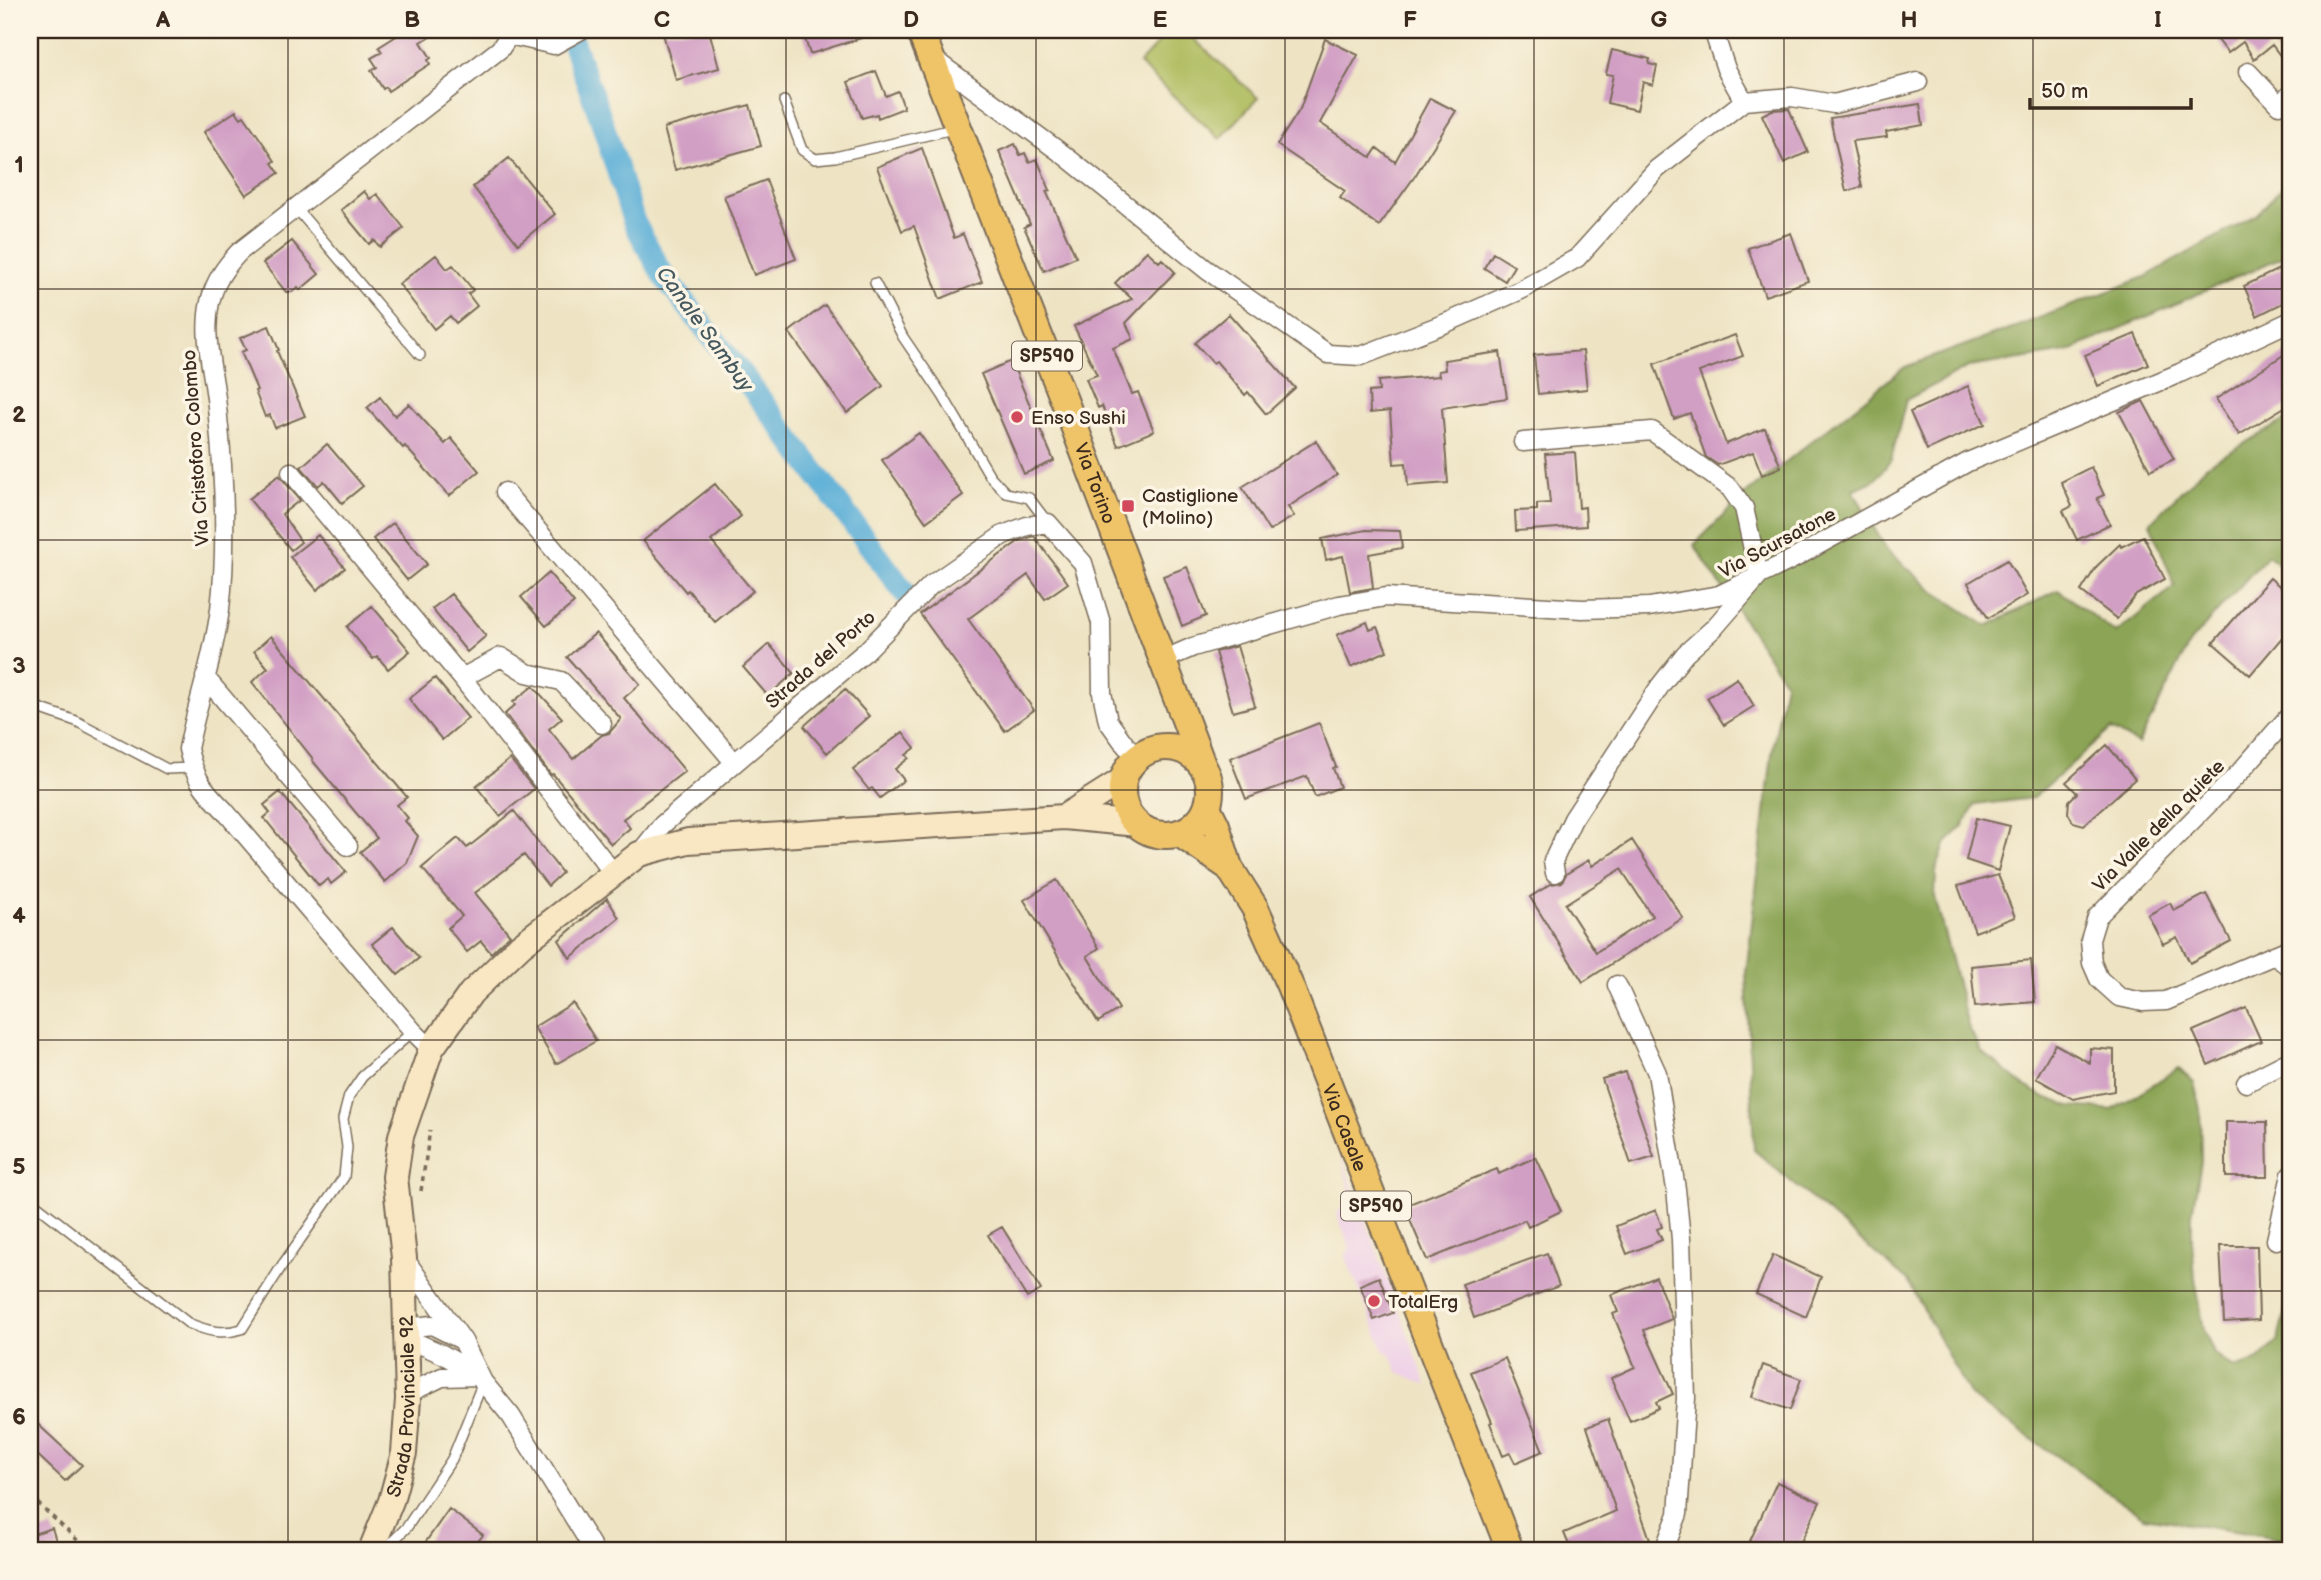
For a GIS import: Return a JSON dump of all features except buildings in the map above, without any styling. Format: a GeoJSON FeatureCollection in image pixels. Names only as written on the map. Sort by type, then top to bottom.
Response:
{"type":"FeatureCollection","features":[{"type":"Feature","properties":{"kind":"main road","name":"Via Torino"},"geometry":{"type":"LineString","coordinates":[[920,30],[1167,672]]}},
{"type":"Feature","properties":{"kind":"main road","name":"SP590"},"geometry":{"type":"LineString","coordinates":[[1167,672],[1167,747]]}},
{"type":"Feature","properties":{"kind":"main road","name":"SP590"},"geometry":{"type":"LineString","coordinates":[[1167,672],[1208,779],[1210,793],[1207,807],[1216,825],[1229,867]]}},
{"type":"Feature","properties":{"kind":"main road"},"geometry":{"type":"LineString","coordinates":[[1138,824],[1129,815],[1122,791],[1130,766],[1139,756],[1152,749],[1181,749],[1193,756],[1203,767]]}},
{"type":"Feature","properties":{"kind":"main road"},"geometry":{"type":"LineString","coordinates":[[1064,817],[1124,779]]}},
{"type":"Feature","properties":{"kind":"main road"},"geometry":{"type":"LineString","coordinates":[[1178,833],[1191,827],[1201,818],[1207,807]]}},
{"type":"Feature","properties":{"kind":"main road"},"geometry":{"type":"LineString","coordinates":[[639,854],[688,842],[800,832],[1064,817],[1138,824]]}},
{"type":"Feature","properties":{"kind":"main road","name":"SP590"},"geometry":{"type":"LineString","coordinates":[[1138,824],[1150,832],[1164,835],[1178,833],[1229,867]]}},
{"type":"Feature","properties":{"kind":"main road","name":"Strada Provinciale 92"},"geometry":{"type":"LineString","coordinates":[[371,1550],[391,1501],[404,1453],[407,1394],[404,1258],[396,1177],[401,1136],[431,1049],[471,993],[521,944],[639,854]]}},
{"type":"Feature","properties":{"kind":"main road","name":"Via Casale"},"geometry":{"type":"LineString","coordinates":[[1229,867],[1255,908],[1290,986],[1510,1550]]}},
{"type":"Feature","properties":{"kind":"street","name":"Via Cristoforo Colombo"},"geometry":{"type":"LineString","coordinates":[[192,768],[188,749],[220,611],[224,555],[223,488],[217,406],[208,352],[210,303],[222,270],[239,252],[500,49],[511,32],[554,45],[581,30]]}},
{"type":"Feature","properties":{"kind":"street"},"geometry":{"type":"LineString","coordinates":[[1713,30],[1726,69],[1744,100]]}},
{"type":"Feature","properties":{"kind":"street"},"geometry":{"type":"LineString","coordinates":[[930,56],[1064,155],[1208,270],[1328,354],[1361,356],[1521,290],[1577,258],[1657,169],[1744,100],[1792,97],[1834,104],[1918,82]]}},
{"type":"Feature","properties":{"kind":"street"},"geometry":{"type":"LineString","coordinates":[[2248,72],[2279,105],[2291,94]]}},
{"type":"Feature","properties":{"kind":"street","name":"Via Scursatone"},"geometry":{"type":"LineString","coordinates":[[1167,672],[1194,647],[1339,605],[1386,597],[1582,609],[1649,607],[1719,595],[1968,462],[2180,373],[2291,321]]}},
{"type":"Feature","properties":{"kind":"street"},"geometry":{"type":"LineString","coordinates":[[1523,442],[1652,431],[1730,488],[1744,508],[1759,576],[1714,628],[1685,654],[1660,686],[1573,819],[1553,861],[1555,873]]}},
{"type":"Feature","properties":{"kind":"street"},"geometry":{"type":"LineString","coordinates":[[291,472],[462,678],[614,874]]}},
{"type":"Feature","properties":{"kind":"street"},"geometry":{"type":"LineString","coordinates":[[505,492],[734,762]]}},
{"type":"Feature","properties":{"kind":"street"},"geometry":{"type":"LineString","coordinates":[[1048,523],[1083,563],[1101,623],[1102,693],[1108,720],[1126,746],[1139,756]]}},
{"type":"Feature","properties":{"kind":"street","name":"Strada del Porto"},"geometry":{"type":"LineString","coordinates":[[639,854],[662,825],[866,651],[931,585],[1003,535],[1027,526],[1048,523]]}},
{"type":"Feature","properties":{"kind":"street"},"geometry":{"type":"LineString","coordinates":[[462,678],[501,657],[527,673],[561,681],[602,724]]}},
{"type":"Feature","properties":{"kind":"street"},"geometry":{"type":"LineString","coordinates":[[205,677],[348,846]]}},
{"type":"Feature","properties":{"kind":"street","name":"Via Valle della quiete"},"geometry":{"type":"LineString","coordinates":[[2283,952],[2166,1001],[2143,1002],[2119,997],[2099,979],[2092,963],[2090,940],[2097,917],[2240,772],[2291,714]]}},
{"type":"Feature","properties":{"kind":"street"},"geometry":{"type":"LineString","coordinates":[[192,768],[201,787],[224,810],[431,1049]]}},
{"type":"Feature","properties":{"kind":"street"},"geometry":{"type":"LineString","coordinates":[[2283,952],[2291,968]]}},
{"type":"Feature","properties":{"kind":"street"},"geometry":{"type":"LineString","coordinates":[[1617,985],[1657,1073],[1676,1189],[1681,1239],[1686,1398],[1678,1514],[1664,1550]]}},
{"type":"Feature","properties":{"kind":"street"},"geometry":{"type":"LineString","coordinates":[[2246,1083],[2291,1060]]}},
{"type":"Feature","properties":{"kind":"street"},"geometry":{"type":"LineString","coordinates":[[2276,1240],[2291,1175]]}},
{"type":"Feature","properties":{"kind":"street"},"geometry":{"type":"LineString","coordinates":[[404,1258],[463,1341],[481,1379],[511,1416],[594,1550]]}},
{"type":"Feature","properties":{"kind":"street"},"geometry":{"type":"LineString","coordinates":[[406,1333],[432,1325],[463,1341]]}},
{"type":"Feature","properties":{"kind":"street"},"geometry":{"type":"LineString","coordinates":[[406,1333],[481,1379]]}},
{"type":"Feature","properties":{"kind":"street"},"geometry":{"type":"LineString","coordinates":[[407,1394],[442,1377],[481,1379]]}},
{"type":"Feature","properties":{"kind":"lane"},"geometry":{"type":"LineString","coordinates":[[784,101],[802,149],[815,159],[835,157],[958,128]]}},
{"type":"Feature","properties":{"kind":"lane"},"geometry":{"type":"LineString","coordinates":[[296,208],[420,355]]}},
{"type":"Feature","properties":{"kind":"lane"},"geometry":{"type":"LineString","coordinates":[[875,284],[903,337],[938,387],[990,476],[1006,493],[1029,498],[1048,523]]}},
{"type":"Feature","properties":{"kind":"lane"},"geometry":{"type":"LineString","coordinates":[[30,705],[76,720],[167,769],[192,768]]}},
{"type":"Feature","properties":{"kind":"lane"},"geometry":{"type":"LineString","coordinates":[[30,1200],[188,1322],[208,1332],[228,1333],[242,1329],[281,1267],[344,1177],[347,1146],[343,1119],[349,1096],[362,1077],[413,1031]]}},
{"type":"Feature","properties":{"kind":"lane"},"geometry":{"type":"LineString","coordinates":[[384,1550],[407,1527],[452,1460],[481,1379]]}},
{"type":"Feature","properties":{"kind":"path"},"geometry":{"type":"LineString","coordinates":[[421,1192],[430,1129]]}},
{"type":"Feature","properties":{"kind":"path"},"geometry":{"type":"LineString","coordinates":[[30,1496],[89,1550]]}},
{"type":"Feature","properties":{"kind":"shaded area"},"geometry":{"type":"Polygon","coordinates":[[[1340,1153],[1427,1385],[1398,1372],[1391,1355],[1384,1351],[1345,1256],[1350,1248],[1337,1214],[1351,1195],[1340,1153]]]}},
{"type":"Feature","properties":{"kind":"green space"},"geometry":{"type":"Polygon","coordinates":[[[1170,30],[1184,30],[1258,98],[1220,139],[1139,64],[1170,30]]]}},
{"type":"Feature","properties":{"kind":"green space"},"geometry":{"type":"Polygon","coordinates":[[[2291,178],[2291,253],[2067,352],[1968,367],[1906,400],[1891,460],[1875,480],[1853,490],[1886,549],[1932,590],[1987,626],[2058,590],[2116,633],[2175,586],[2150,523],[2207,465],[2291,417],[2291,575],[2268,555],[2191,641],[2138,744],[2111,729],[2033,798],[1975,805],[1963,826],[1945,845],[1936,871],[1935,897],[1968,1026],[1981,1051],[2023,1085],[2070,1106],[2112,1110],[2179,1068],[2194,1082],[2200,1109],[2201,1162],[2192,1214],[2195,1278],[2204,1330],[2214,1354],[2234,1368],[2259,1360],[2277,1342],[2284,1318],[2291,1254],[2291,1540],[2144,1517],[1970,1396],[1908,1281],[1754,1150],[1746,973],[1772,754],[1785,682],[1694,545],[1743,496],[1905,367],[2145,277],[2257,214],[2291,178]]]}},
{"type":"Feature","properties":{"kind":"waterway","name":"Canale Sambuy"},"geometry":{"type":"LineString","coordinates":[[568,30],[601,119],[634,222],[663,275],[743,376],[905,593]]}},
{"type":"Feature","properties":{"kind":"place","name":"Enso Sushi"},"geometry":{"type":"Point","coordinates":[1017,417]}},
{"type":"Feature","properties":{"kind":"place","name":"Castiglione (Molino)"},"geometry":{"type":"Point","coordinates":[1128,506]}},
{"type":"Feature","properties":{"kind":"place","name":"TotalErg"},"geometry":{"type":"Point","coordinates":[1374,1301]}}]}
